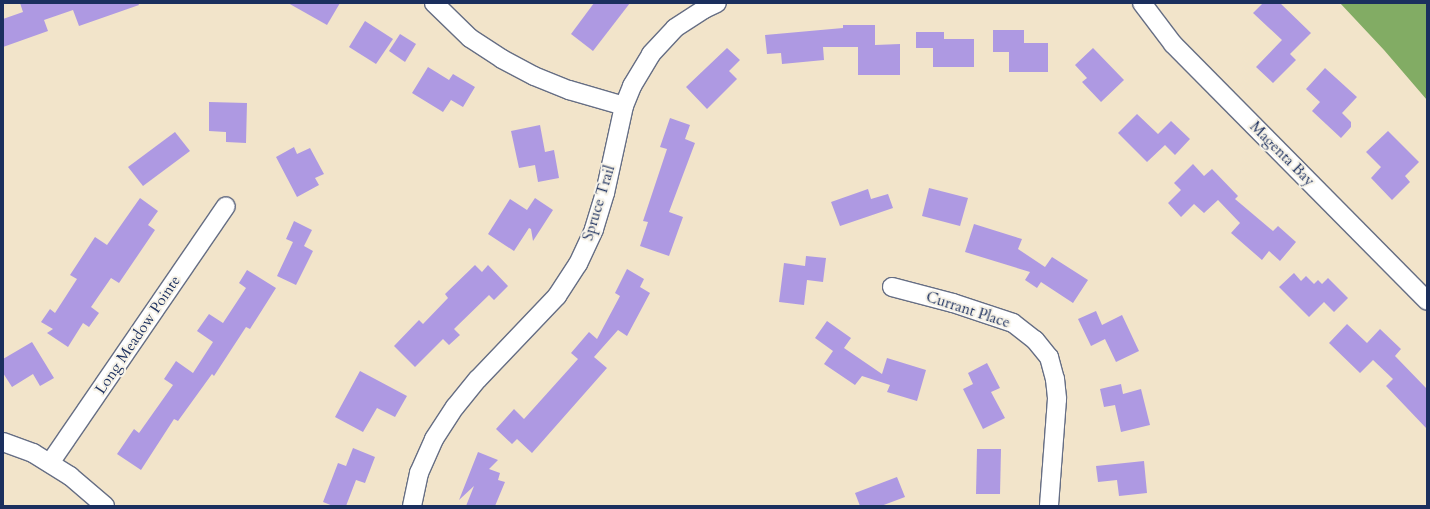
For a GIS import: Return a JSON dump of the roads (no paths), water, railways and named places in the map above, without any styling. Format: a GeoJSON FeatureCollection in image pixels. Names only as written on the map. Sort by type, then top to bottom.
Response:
{"type":"FeatureCollection","features":[{"type":"Feature","properties":{"kind":"street"},"geometry":{"type":"LineString","coordinates":[[434,3],[470,38],[508,63],[534,76],[624,106]]}},
{"type":"Feature","properties":{"kind":"street","name":"Spruce Trail"},"geometry":{"type":"LineString","coordinates":[[412,506],[420,474],[434,439],[455,408],[478,379],[557,296],[578,264],[594,229],[605,193],[624,106],[632,86],[651,54],[675,28],[704,9],[717,3]]}},
{"type":"Feature","properties":{"kind":"street","name":"Magenta Bay"},"geometry":{"type":"LineString","coordinates":[[1142,3],[1173,44],[1427,301]]}},
{"type":"Feature","properties":{"kind":"street","name":"Long Meadow Pointe"},"geometry":{"type":"LineString","coordinates":[[50,463],[226,206]]}},
{"type":"Feature","properties":{"kind":"street","name":"Currant Place"},"geometry":{"type":"LineString","coordinates":[[892,287],[953,303],[1013,323],[1035,340],[1049,357],[1056,379],[1057,399],[1049,506]]}},
{"type":"Feature","properties":{"kind":"street"},"geometry":{"type":"LineString","coordinates":[[3,442],[33,453],[50,463],[70,476],[105,506]]}}]}
